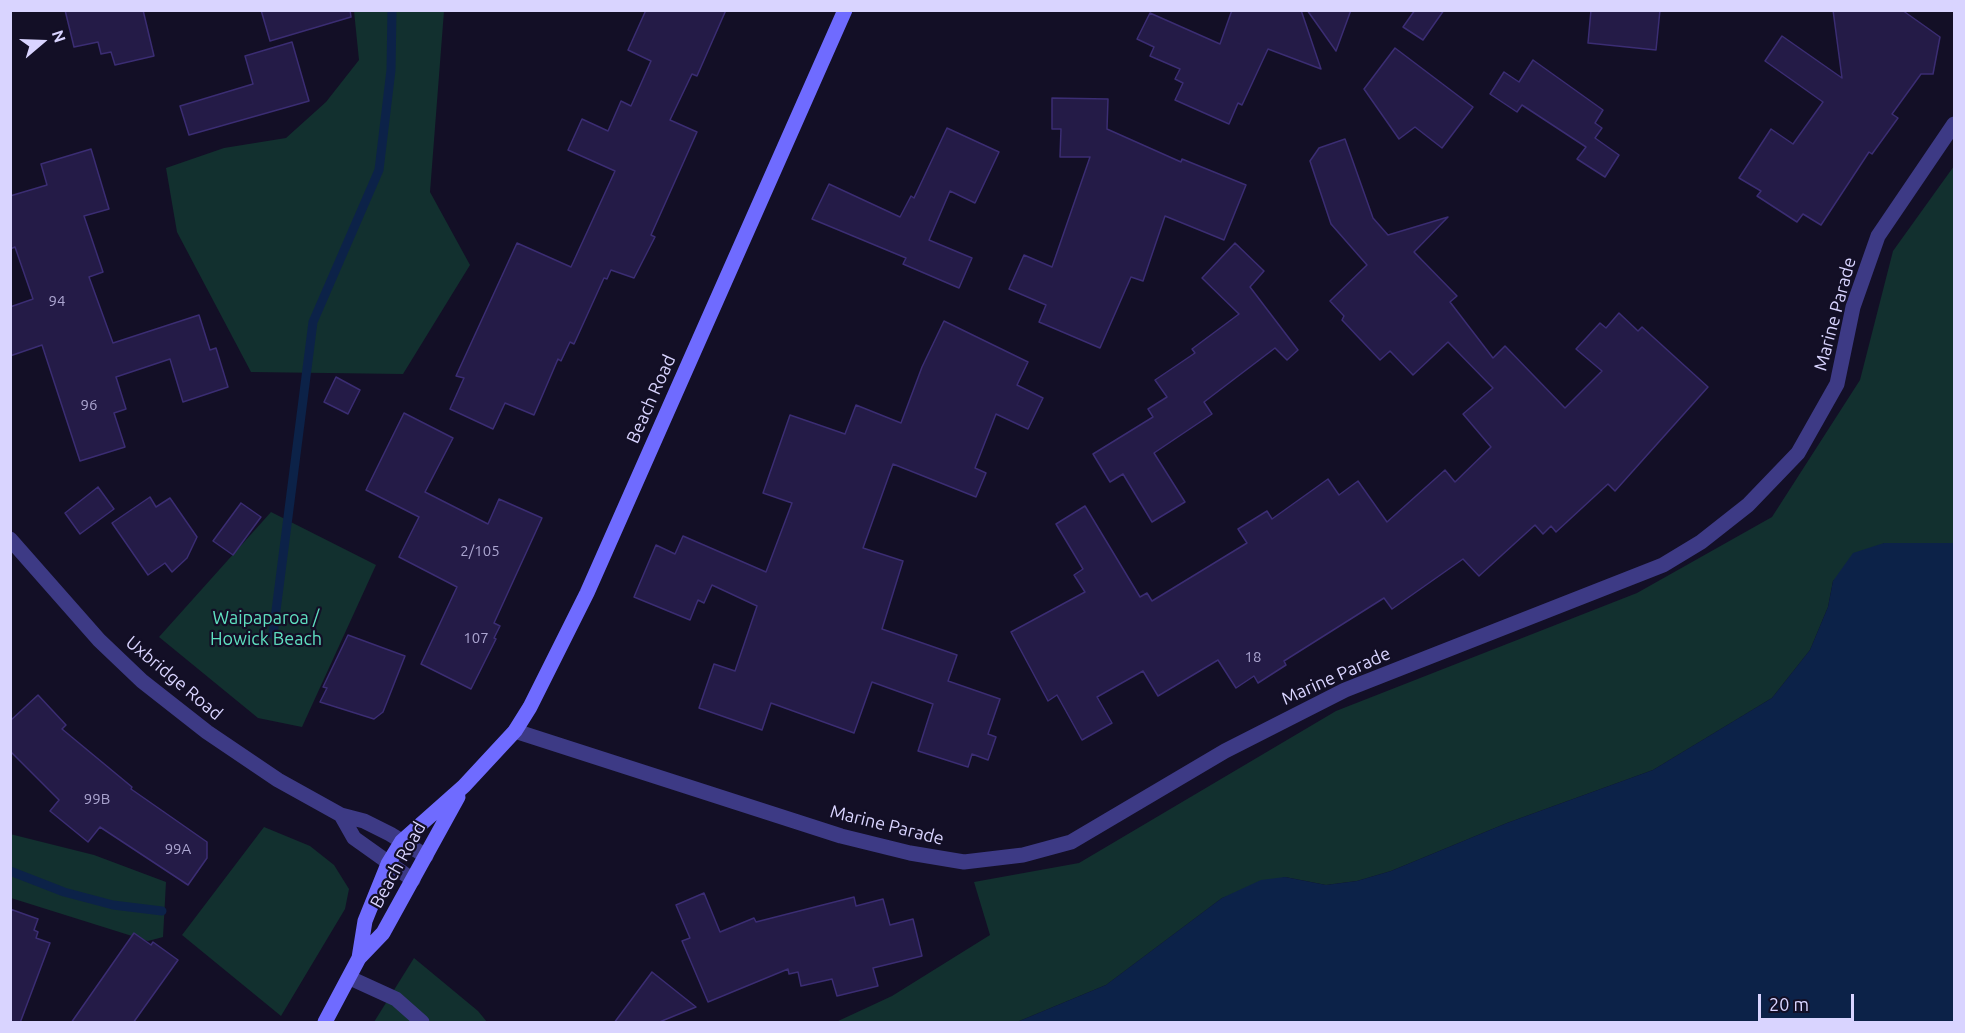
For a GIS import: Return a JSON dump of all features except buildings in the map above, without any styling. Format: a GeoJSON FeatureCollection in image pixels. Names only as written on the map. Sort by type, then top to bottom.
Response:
{"type":"FeatureCollection","features":[{"type":"Feature","properties":{"kind":"street","name":"Beach Road"},"geometry":{"type":"LineString","coordinates":[[326,1023],[359,958],[365,921],[388,864],[402,842],[464,786],[515,731],[530,707],[586,593],[845,10]]}},
{"type":"Feature","properties":{"kind":"street","name":"Marine Parade"},"geometry":{"type":"LineString","coordinates":[[515,731],[841,836],[910,853],[964,862],[1023,855],[1071,842],[1225,751],[1346,690],[1663,565],[1701,542],[1748,505],[1798,453],[1837,384],[1853,308],[1878,236],[1954,124]]}},
{"type":"Feature","properties":{"kind":"street","name":"Uxbridge Road"},"geometry":{"type":"LineString","coordinates":[[10,539],[99,640],[142,681],[207,732],[278,780],[341,815],[364,821],[426,856]]}},
{"type":"Feature","properties":{"kind":"street","name":"Beach Road"},"geometry":{"type":"LineString","coordinates":[[359,958],[383,933],[464,786]]}},
{"type":"Feature","properties":{"kind":"street","name":"Uxbridge Road"},"geometry":{"type":"LineString","coordinates":[[341,815],[354,838],[413,880]]}},
{"type":"Feature","properties":{"kind":"street"},"geometry":{"type":"LineString","coordinates":[[350,978],[396,999],[422,1023]]}},
{"type":"Feature","properties":{"kind":"green space"},"geometry":{"type":"Polygon","coordinates":[[[354,11],[444,11],[430,192],[470,265],[403,374],[251,372],[177,232],[166,168],[224,148],[286,138],[326,102],[359,60],[354,11]]]}},
{"type":"Feature","properties":{"kind":"green space"},"geometry":{"type":"Polygon","coordinates":[[[1954,166],[1954,543],[1884,543],[1833,581],[1828,607],[1810,650],[1772,698],[1653,770],[1507,823],[1391,871],[1357,881],[1326,885],[1285,877],[1222,898],[1106,985],[1017,1022],[836,1022],[892,996],[990,935],[974,882],[1079,863],[1336,711],[1637,593],[1772,517],[1860,380],[1893,251],[1954,166]]]}},
{"type":"Feature","properties":{"kind":"green space","name":"Waipaparoa / Howick Beach"},"geometry":{"type":"Polygon","coordinates":[[[271,512],[376,565],[302,727],[258,718],[159,637],[271,512]]]}},
{"type":"Feature","properties":{"kind":"green space"},"geometry":{"type":"Polygon","coordinates":[[[264,827],[310,846],[334,865],[349,889],[345,909],[281,1016],[182,935],[264,827]]]}},
{"type":"Feature","properties":{"kind":"green space"},"geometry":{"type":"Polygon","coordinates":[[[10,834],[94,855],[166,882],[163,937],[148,941],[11,898],[10,834]]]}},
{"type":"Feature","properties":{"kind":"green space"},"geometry":{"type":"Polygon","coordinates":[[[414,958],[478,1011],[487,1022],[374,1022],[414,958]]]}},
{"type":"Feature","properties":{"kind":"water"},"geometry":{"type":"Polygon","coordinates":[[[1884,543],[1954,543],[1954,1022],[1017,1022],[1106,985],[1222,898],[1261,880],[1285,877],[1326,885],[1357,881],[1391,871],[1507,823],[1653,770],[1772,698],[1810,650],[1828,607],[1833,581],[1853,553],[1884,543]]]}},
{"type":"Feature","properties":{"kind":"waterway"},"geometry":{"type":"LineString","coordinates":[[273,634],[313,322],[379,170],[391,70],[392,10]]}},
{"type":"Feature","properties":{"kind":"waterway"},"geometry":{"type":"LineString","coordinates":[[10,871],[64,892],[113,905],[162,911]]}}]}
